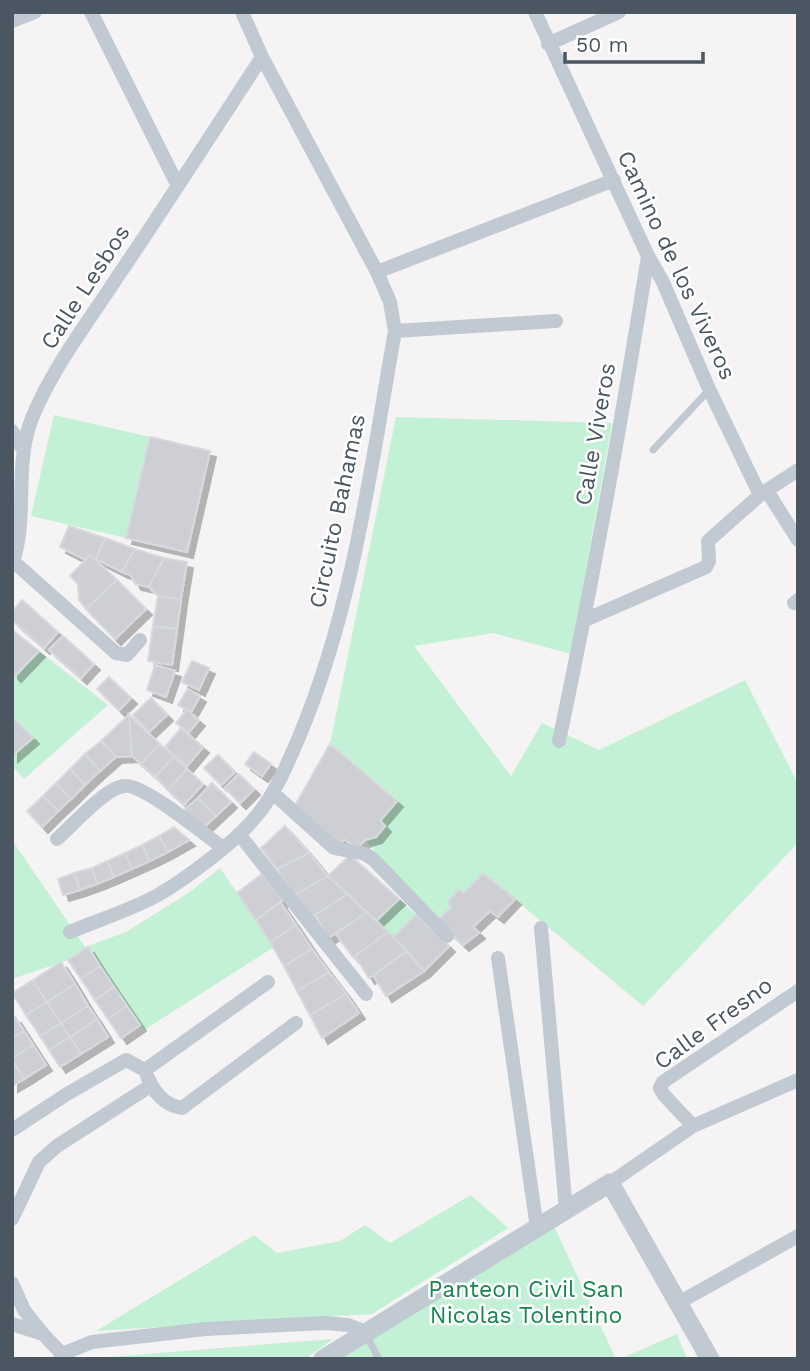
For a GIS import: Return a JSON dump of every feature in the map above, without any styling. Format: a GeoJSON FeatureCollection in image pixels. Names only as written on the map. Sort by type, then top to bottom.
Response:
{"type":"FeatureCollection","features":[{"type":"Feature","properties":{"kind":"street"},"geometry":{"type":"LineString","coordinates":[[12,21],[35,12]]}},
{"type":"Feature","properties":{"kind":"street"},"geometry":{"type":"LineString","coordinates":[[91,12],[178,186]]}},
{"type":"Feature","properties":{"kind":"street","name":"Circuito Bahamas"},"geometry":{"type":"LineString","coordinates":[[70,932],[157,895],[239,834],[273,793],[316,697],[362,515],[395,331],[390,302],[377,272],[262,57],[242,12]]}},
{"type":"Feature","properties":{"kind":"street","name":"Camino de los Viveros"},"geometry":{"type":"LineString","coordinates":[[535,12],[648,256],[662,280],[709,389],[764,493],[798,540]]}},
{"type":"Feature","properties":{"kind":"street"},"geometry":{"type":"LineString","coordinates":[[548,44],[619,12]]}},
{"type":"Feature","properties":{"kind":"street","name":"Calle Lesbos"},"geometry":{"type":"LineString","coordinates":[[13,564],[19,533],[22,448],[32,417],[46,390],[262,57]]}},
{"type":"Feature","properties":{"kind":"street"},"geometry":{"type":"LineString","coordinates":[[377,272],[614,180]]}},
{"type":"Feature","properties":{"kind":"street","name":"Calle Viveros"},"geometry":{"type":"LineString","coordinates":[[559,741],[622,422],[648,256]]}},
{"type":"Feature","properties":{"kind":"street"},"geometry":{"type":"LineString","coordinates":[[395,331],[556,321]]}},
{"type":"Feature","properties":{"kind":"street"},"geometry":{"type":"LineString","coordinates":[[12,430],[22,448]]}},
{"type":"Feature","properties":{"kind":"street"},"geometry":{"type":"LineString","coordinates":[[585,620],[706,567],[709,561],[708,541],[764,493],[798,470]]}},
{"type":"Feature","properties":{"kind":"street"},"geometry":{"type":"LineString","coordinates":[[13,564],[116,653],[127,655],[140,640]]}},
{"type":"Feature","properties":{"kind":"street"},"geometry":{"type":"LineString","coordinates":[[57,839],[109,792],[124,786],[142,789],[223,848]]}},
{"type":"Feature","properties":{"kind":"street"},"geometry":{"type":"LineString","coordinates":[[273,793],[334,848],[365,854],[373,859],[447,936]]}},
{"type":"Feature","properties":{"kind":"street"},"geometry":{"type":"LineString","coordinates":[[239,834],[366,994]]}},
{"type":"Feature","properties":{"kind":"street"},"geometry":{"type":"LineString","coordinates":[[541,928],[566,1210]]}},
{"type":"Feature","properties":{"kind":"street"},"geometry":{"type":"LineString","coordinates":[[498,958],[537,1228]]}},
{"type":"Feature","properties":{"kind":"street"},"geometry":{"type":"LineString","coordinates":[[145,1070],[268,982]]}},
{"type":"Feature","properties":{"kind":"street","name":"Calle Fresno"},"geometry":{"type":"LineString","coordinates":[[693,1126],[664,1095],[660,1088],[663,1082],[798,991]]}},
{"type":"Feature","properties":{"kind":"street"},"geometry":{"type":"LineString","coordinates":[[12,1130],[126,1060],[145,1070],[150,1086],[171,1106],[182,1108],[296,1023]]}},
{"type":"Feature","properties":{"kind":"street"},"geometry":{"type":"LineString","coordinates":[[323,1359],[610,1183],[693,1126],[798,1080]]}},
{"type":"Feature","properties":{"kind":"street"},"geometry":{"type":"LineString","coordinates":[[12,1219],[39,1162],[57,1146],[150,1086]]}},
{"type":"Feature","properties":{"kind":"street"},"geometry":{"type":"LineString","coordinates":[[610,1183],[710,1359]]}},
{"type":"Feature","properties":{"kind":"street"},"geometry":{"type":"LineString","coordinates":[[680,1302],[798,1236]]}},
{"type":"Feature","properties":{"kind":"street"},"geometry":{"type":"LineString","coordinates":[[12,1283],[24,1310],[61,1356],[92,1342],[206,1329],[324,1323],[348,1325],[364,1332]]}},
{"type":"Feature","properties":{"kind":"street"},"geometry":{"type":"LineString","coordinates":[[12,1324],[43,1334]]}},
{"type":"Feature","properties":{"kind":"lane"},"geometry":{"type":"LineString","coordinates":[[653,450],[709,389]]}},
{"type":"Feature","properties":{"kind":"lane"},"geometry":{"type":"LineString","coordinates":[[364,1332],[379,1359]]}},
{"type":"Feature","properties":{"kind":"green space"},"geometry":{"type":"Polygon","coordinates":[[[54,415],[150,437],[126,538],[31,516],[54,415]]]}},
{"type":"Feature","properties":{"kind":"green space"},"geometry":{"type":"Polygon","coordinates":[[[396,417],[612,423],[571,654],[493,633],[414,646],[511,776],[542,723],[599,750],[745,680],[798,784],[798,843],[643,1006],[483,873],[464,893],[459,890],[448,901],[451,907],[437,921],[365,840],[397,801],[330,744],[396,417]]]}},
{"type":"Feature","properties":{"kind":"green space"},"geometry":{"type":"Polygon","coordinates":[[[12,630],[108,705],[24,779],[12,766],[12,756],[33,738],[12,717],[12,630]]]}},
{"type":"Feature","properties":{"kind":"green space"},"geometry":{"type":"Polygon","coordinates":[[[12,840],[85,947],[126,932],[190,892],[220,868],[274,947],[144,1030],[88,947],[68,960],[12,979],[12,840]]]}},
{"type":"Feature","properties":{"kind":"green space"},"geometry":{"type":"Polygon","coordinates":[[[399,899],[416,915],[393,937],[376,921],[399,899]]]}},
{"type":"Feature","properties":{"kind":"green space"},"geometry":{"type":"Polygon","coordinates":[[[471,1195],[508,1228],[372,1314],[96,1331],[254,1235],[277,1253],[340,1241],[365,1225],[390,1243],[471,1195]]]}},
{"type":"Feature","properties":{"kind":"green space","name":"Panteon Civil San Nicolas Tolentino"},"geometry":{"type":"Polygon","coordinates":[[[552,1222],[616,1359],[331,1359],[552,1222]]]}},
{"type":"Feature","properties":{"kind":"green space"},"geometry":{"type":"Polygon","coordinates":[[[677,1334],[687,1359],[620,1359],[677,1334]]]}},
{"type":"Feature","properties":{"kind":"green space"},"geometry":{"type":"Polygon","coordinates":[[[333,1339],[305,1359],[84,1359],[333,1339]]]}},
{"type":"Feature","properties":{"kind":"building"},"geometry":{"type":"Polygon","coordinates":[[[150,437],[210,451],[187,552],[126,538],[150,437]]]}},
{"type":"Feature","properties":{"kind":"building"},"geometry":{"type":"Polygon","coordinates":[[[69,526],[105,538],[96,559],[90,555],[86,560],[60,547],[69,526]]]}},
{"type":"Feature","properties":{"kind":"building"},"geometry":{"type":"Polygon","coordinates":[[[105,538],[135,549],[122,572],[96,559],[105,538]]]}},
{"type":"Feature","properties":{"kind":"building"},"geometry":{"type":"Polygon","coordinates":[[[135,549],[164,558],[149,587],[135,584],[131,575],[122,572],[135,549]]]}},
{"type":"Feature","properties":{"kind":"building"},"geometry":{"type":"Polygon","coordinates":[[[90,555],[117,580],[86,609],[79,600],[78,584],[70,576],[90,555]]]}},
{"type":"Feature","properties":{"kind":"building"},"geometry":{"type":"Polygon","coordinates":[[[164,558],[187,562],[181,599],[158,596],[149,587],[164,558]]]}},
{"type":"Feature","properties":{"kind":"building"},"geometry":{"type":"Polygon","coordinates":[[[117,580],[146,609],[115,639],[86,609],[117,580]]]}},
{"type":"Feature","properties":{"kind":"building"},"geometry":{"type":"Polygon","coordinates":[[[158,596],[181,599],[177,629],[153,626],[158,596]]]}},
{"type":"Feature","properties":{"kind":"building"},"geometry":{"type":"Polygon","coordinates":[[[22,600],[58,632],[44,648],[12,620],[12,612],[22,600]]]}},
{"type":"Feature","properties":{"kind":"building"},"geometry":{"type":"Polygon","coordinates":[[[153,626],[177,629],[172,665],[148,661],[153,626]]]}},
{"type":"Feature","properties":{"kind":"building"},"geometry":{"type":"Polygon","coordinates":[[[12,630],[39,651],[15,676],[12,673],[12,630]]]}},
{"type":"Feature","properties":{"kind":"building"},"geometry":{"type":"Polygon","coordinates":[[[63,636],[94,664],[81,678],[49,650],[63,636]]]}},
{"type":"Feature","properties":{"kind":"building"},"geometry":{"type":"Polygon","coordinates":[[[192,661],[209,668],[199,690],[182,682],[192,661]]]}},
{"type":"Feature","properties":{"kind":"building"},"geometry":{"type":"Polygon","coordinates":[[[155,665],[175,671],[166,697],[147,690],[155,665]]]}},
{"type":"Feature","properties":{"kind":"building"},"geometry":{"type":"Polygon","coordinates":[[[109,677],[131,698],[119,710],[97,689],[109,677]]]}},
{"type":"Feature","properties":{"kind":"building"},"geometry":{"type":"Polygon","coordinates":[[[188,689],[200,696],[191,712],[178,705],[188,689]]]}},
{"type":"Feature","properties":{"kind":"building"},"geometry":{"type":"Polygon","coordinates":[[[151,698],[167,715],[149,732],[133,715],[151,698]]]}},
{"type":"Feature","properties":{"kind":"building"},"geometry":{"type":"Polygon","coordinates":[[[187,710],[199,720],[188,733],[176,723],[187,710]]]}},
{"type":"Feature","properties":{"kind":"building"},"geometry":{"type":"Polygon","coordinates":[[[129,715],[132,756],[116,757],[101,741],[129,715]]]}},
{"type":"Feature","properties":{"kind":"building"},"geometry":{"type":"Polygon","coordinates":[[[129,715],[160,744],[141,764],[132,756],[129,715]]]}},
{"type":"Feature","properties":{"kind":"building"},"geometry":{"type":"Polygon","coordinates":[[[12,717],[33,738],[12,756],[12,717]]]}},
{"type":"Feature","properties":{"kind":"building"},"geometry":{"type":"Polygon","coordinates":[[[181,728],[203,747],[187,766],[165,747],[181,728]]]}},
{"type":"Feature","properties":{"kind":"building"},"geometry":{"type":"Polygon","coordinates":[[[101,741],[116,757],[100,771],[85,754],[101,741]]]}},
{"type":"Feature","properties":{"kind":"building"},"geometry":{"type":"Polygon","coordinates":[[[160,744],[174,757],[155,777],[141,764],[160,744]]]}},
{"type":"Feature","properties":{"kind":"building"},"geometry":{"type":"Polygon","coordinates":[[[330,744],[397,801],[380,821],[385,826],[376,837],[365,840],[357,848],[344,839],[336,848],[293,809],[330,744]]]}},
{"type":"Feature","properties":{"kind":"building"},"geometry":{"type":"Polygon","coordinates":[[[254,752],[271,764],[262,776],[245,764],[254,752]]]}},
{"type":"Feature","properties":{"kind":"building"},"geometry":{"type":"Polygon","coordinates":[[[85,754],[100,771],[85,785],[70,769],[85,754]]]}},
{"type":"Feature","properties":{"kind":"building"},"geometry":{"type":"Polygon","coordinates":[[[218,755],[235,772],[221,785],[204,768],[218,755]]]}},
{"type":"Feature","properties":{"kind":"building"},"geometry":{"type":"Polygon","coordinates":[[[174,757],[187,769],[168,790],[155,777],[174,757]]]}},
{"type":"Feature","properties":{"kind":"building"},"geometry":{"type":"Polygon","coordinates":[[[70,769],[85,785],[71,799],[56,783],[70,769]]]}},
{"type":"Feature","properties":{"kind":"building"},"geometry":{"type":"Polygon","coordinates":[[[187,769],[203,784],[184,805],[168,790],[187,769]]]}},
{"type":"Feature","properties":{"kind":"building"},"geometry":{"type":"Polygon","coordinates":[[[239,774],[254,789],[240,803],[225,788],[239,774]]]}},
{"type":"Feature","properties":{"kind":"building"},"geometry":{"type":"Polygon","coordinates":[[[56,783],[71,799],[58,811],[43,796],[56,783]]]}},
{"type":"Feature","properties":{"kind":"building"},"geometry":{"type":"Polygon","coordinates":[[[212,783],[231,802],[216,816],[198,798],[212,783]]]}},
{"type":"Feature","properties":{"kind":"building"},"geometry":{"type":"Polygon","coordinates":[[[43,796],[58,811],[42,827],[27,811],[43,796]]]}},
{"type":"Feature","properties":{"kind":"building"},"geometry":{"type":"Polygon","coordinates":[[[198,798],[216,816],[200,831],[182,812],[198,798]]]}},
{"type":"Feature","properties":{"kind":"building"},"geometry":{"type":"Polygon","coordinates":[[[285,826],[309,853],[277,869],[261,848],[285,826]]]}},
{"type":"Feature","properties":{"kind":"building"},"geometry":{"type":"Polygon","coordinates":[[[174,827],[189,840],[168,852],[159,836],[174,827]]]}},
{"type":"Feature","properties":{"kind":"building"},"geometry":{"type":"Polygon","coordinates":[[[159,836],[168,852],[150,861],[142,845],[159,836]]]}},
{"type":"Feature","properties":{"kind":"building"},"geometry":{"type":"Polygon","coordinates":[[[142,845],[150,861],[132,869],[125,853],[142,845]]]}},
{"type":"Feature","properties":{"kind":"building"},"geometry":{"type":"Polygon","coordinates":[[[125,853],[132,869],[114,877],[107,861],[125,853]]]}},
{"type":"Feature","properties":{"kind":"building"},"geometry":{"type":"Polygon","coordinates":[[[309,853],[328,876],[294,895],[277,869],[309,853]]]}},
{"type":"Feature","properties":{"kind":"building"},"geometry":{"type":"Polygon","coordinates":[[[350,855],[399,899],[376,921],[328,876],[350,855]]]}},
{"type":"Feature","properties":{"kind":"building"},"geometry":{"type":"Polygon","coordinates":[[[107,861],[114,877],[97,884],[92,868],[107,861]]]}},
{"type":"Feature","properties":{"kind":"building"},"geometry":{"type":"Polygon","coordinates":[[[92,868],[97,884],[80,890],[74,873],[92,868]]]}},
{"type":"Feature","properties":{"kind":"building"},"geometry":{"type":"Polygon","coordinates":[[[74,873],[80,890],[63,895],[58,879],[74,873]]]}},
{"type":"Feature","properties":{"kind":"building"},"geometry":{"type":"Polygon","coordinates":[[[483,873],[515,899],[498,917],[490,911],[473,927],[479,933],[463,945],[437,921],[451,907],[448,901],[459,889],[464,893],[483,873]]]}},
{"type":"Feature","properties":{"kind":"building"},"geometry":{"type":"Polygon","coordinates":[[[262,874],[283,900],[256,920],[237,893],[262,874]]]}},
{"type":"Feature","properties":{"kind":"building"},"geometry":{"type":"Polygon","coordinates":[[[328,876],[348,894],[310,918],[294,895],[328,876]]]}},
{"type":"Feature","properties":{"kind":"building"},"geometry":{"type":"Polygon","coordinates":[[[348,894],[367,912],[328,938],[315,915],[348,894]]]}},
{"type":"Feature","properties":{"kind":"building"},"geometry":{"type":"Polygon","coordinates":[[[280,902],[296,925],[270,942],[256,920],[280,902]]]}},
{"type":"Feature","properties":{"kind":"building"},"geometry":{"type":"Polygon","coordinates":[[[367,912],[388,932],[353,957],[336,934],[367,912]]]}},
{"type":"Feature","properties":{"kind":"building"},"geometry":{"type":"Polygon","coordinates":[[[416,915],[449,946],[424,971],[393,937],[416,915]]]}},
{"type":"Feature","properties":{"kind":"building"},"geometry":{"type":"Polygon","coordinates":[[[296,925],[312,949],[284,966],[270,942],[296,925]]]}},
{"type":"Feature","properties":{"kind":"building"},"geometry":{"type":"Polygon","coordinates":[[[388,932],[407,951],[369,978],[355,956],[388,932]]]}},
{"type":"Feature","properties":{"kind":"building"},"geometry":{"type":"Polygon","coordinates":[[[88,947],[100,966],[81,979],[68,960],[88,947]]]}},
{"type":"Feature","properties":{"kind":"building"},"geometry":{"type":"Polygon","coordinates":[[[312,949],[329,972],[297,991],[284,966],[312,949]]]}},
{"type":"Feature","properties":{"kind":"building"},"geometry":{"type":"Polygon","coordinates":[[[407,951],[424,971],[386,996],[373,975],[407,951]]]}},
{"type":"Feature","properties":{"kind":"building"},"geometry":{"type":"Polygon","coordinates":[[[61,962],[75,984],[47,1002],[33,980],[61,962]]]}},
{"type":"Feature","properties":{"kind":"building"},"geometry":{"type":"Polygon","coordinates":[[[100,966],[114,987],[95,1000],[81,979],[100,966]]]}},
{"type":"Feature","properties":{"kind":"building"},"geometry":{"type":"Polygon","coordinates":[[[329,972],[346,994],[310,1015],[297,991],[329,972]]]}},
{"type":"Feature","properties":{"kind":"building"},"geometry":{"type":"Polygon","coordinates":[[[33,980],[47,1002],[26,1015],[12,993],[33,980]]]}},
{"type":"Feature","properties":{"kind":"building"},"geometry":{"type":"Polygon","coordinates":[[[75,984],[88,1006],[61,1023],[47,1002],[75,984]]]}},
{"type":"Feature","properties":{"kind":"building"},"geometry":{"type":"Polygon","coordinates":[[[114,987],[127,1006],[108,1019],[95,1000],[114,987]]]}},
{"type":"Feature","properties":{"kind":"building"},"geometry":{"type":"Polygon","coordinates":[[[346,994],[359,1013],[322,1038],[310,1015],[346,994]]]}},
{"type":"Feature","properties":{"kind":"building"},"geometry":{"type":"Polygon","coordinates":[[[47,1002],[61,1023],[40,1036],[26,1015],[47,1002]]]}},
{"type":"Feature","properties":{"kind":"building"},"geometry":{"type":"Polygon","coordinates":[[[88,1006],[97,1019],[70,1037],[61,1023],[88,1006]]]}},
{"type":"Feature","properties":{"kind":"building"},"geometry":{"type":"Polygon","coordinates":[[[127,1006],[140,1025],[121,1038],[108,1019],[127,1006]]]}},
{"type":"Feature","properties":{"kind":"building"},"geometry":{"type":"Polygon","coordinates":[[[15,1017],[24,1031],[12,1038],[12,1019],[15,1017]]]}},
{"type":"Feature","properties":{"kind":"building"},"geometry":{"type":"Polygon","coordinates":[[[97,1019],[108,1037],[81,1054],[70,1037],[97,1019]]]}},
{"type":"Feature","properties":{"kind":"building"},"geometry":{"type":"Polygon","coordinates":[[[61,1023],[70,1037],[49,1050],[40,1036],[61,1023]]]}},
{"type":"Feature","properties":{"kind":"building"},"geometry":{"type":"Polygon","coordinates":[[[24,1031],[33,1045],[12,1058],[12,1038],[24,1031]]]}},
{"type":"Feature","properties":{"kind":"building"},"geometry":{"type":"Polygon","coordinates":[[[70,1037],[81,1054],[60,1067],[49,1050],[70,1037]]]}},
{"type":"Feature","properties":{"kind":"building"},"geometry":{"type":"Polygon","coordinates":[[[33,1045],[46,1065],[24,1079],[12,1058],[33,1045]]]}},
{"type":"Feature","properties":{"kind":"building"},"geometry":{"type":"Polygon","coordinates":[[[12,1061],[24,1079],[12,1086],[12,1061]]]}}]}
